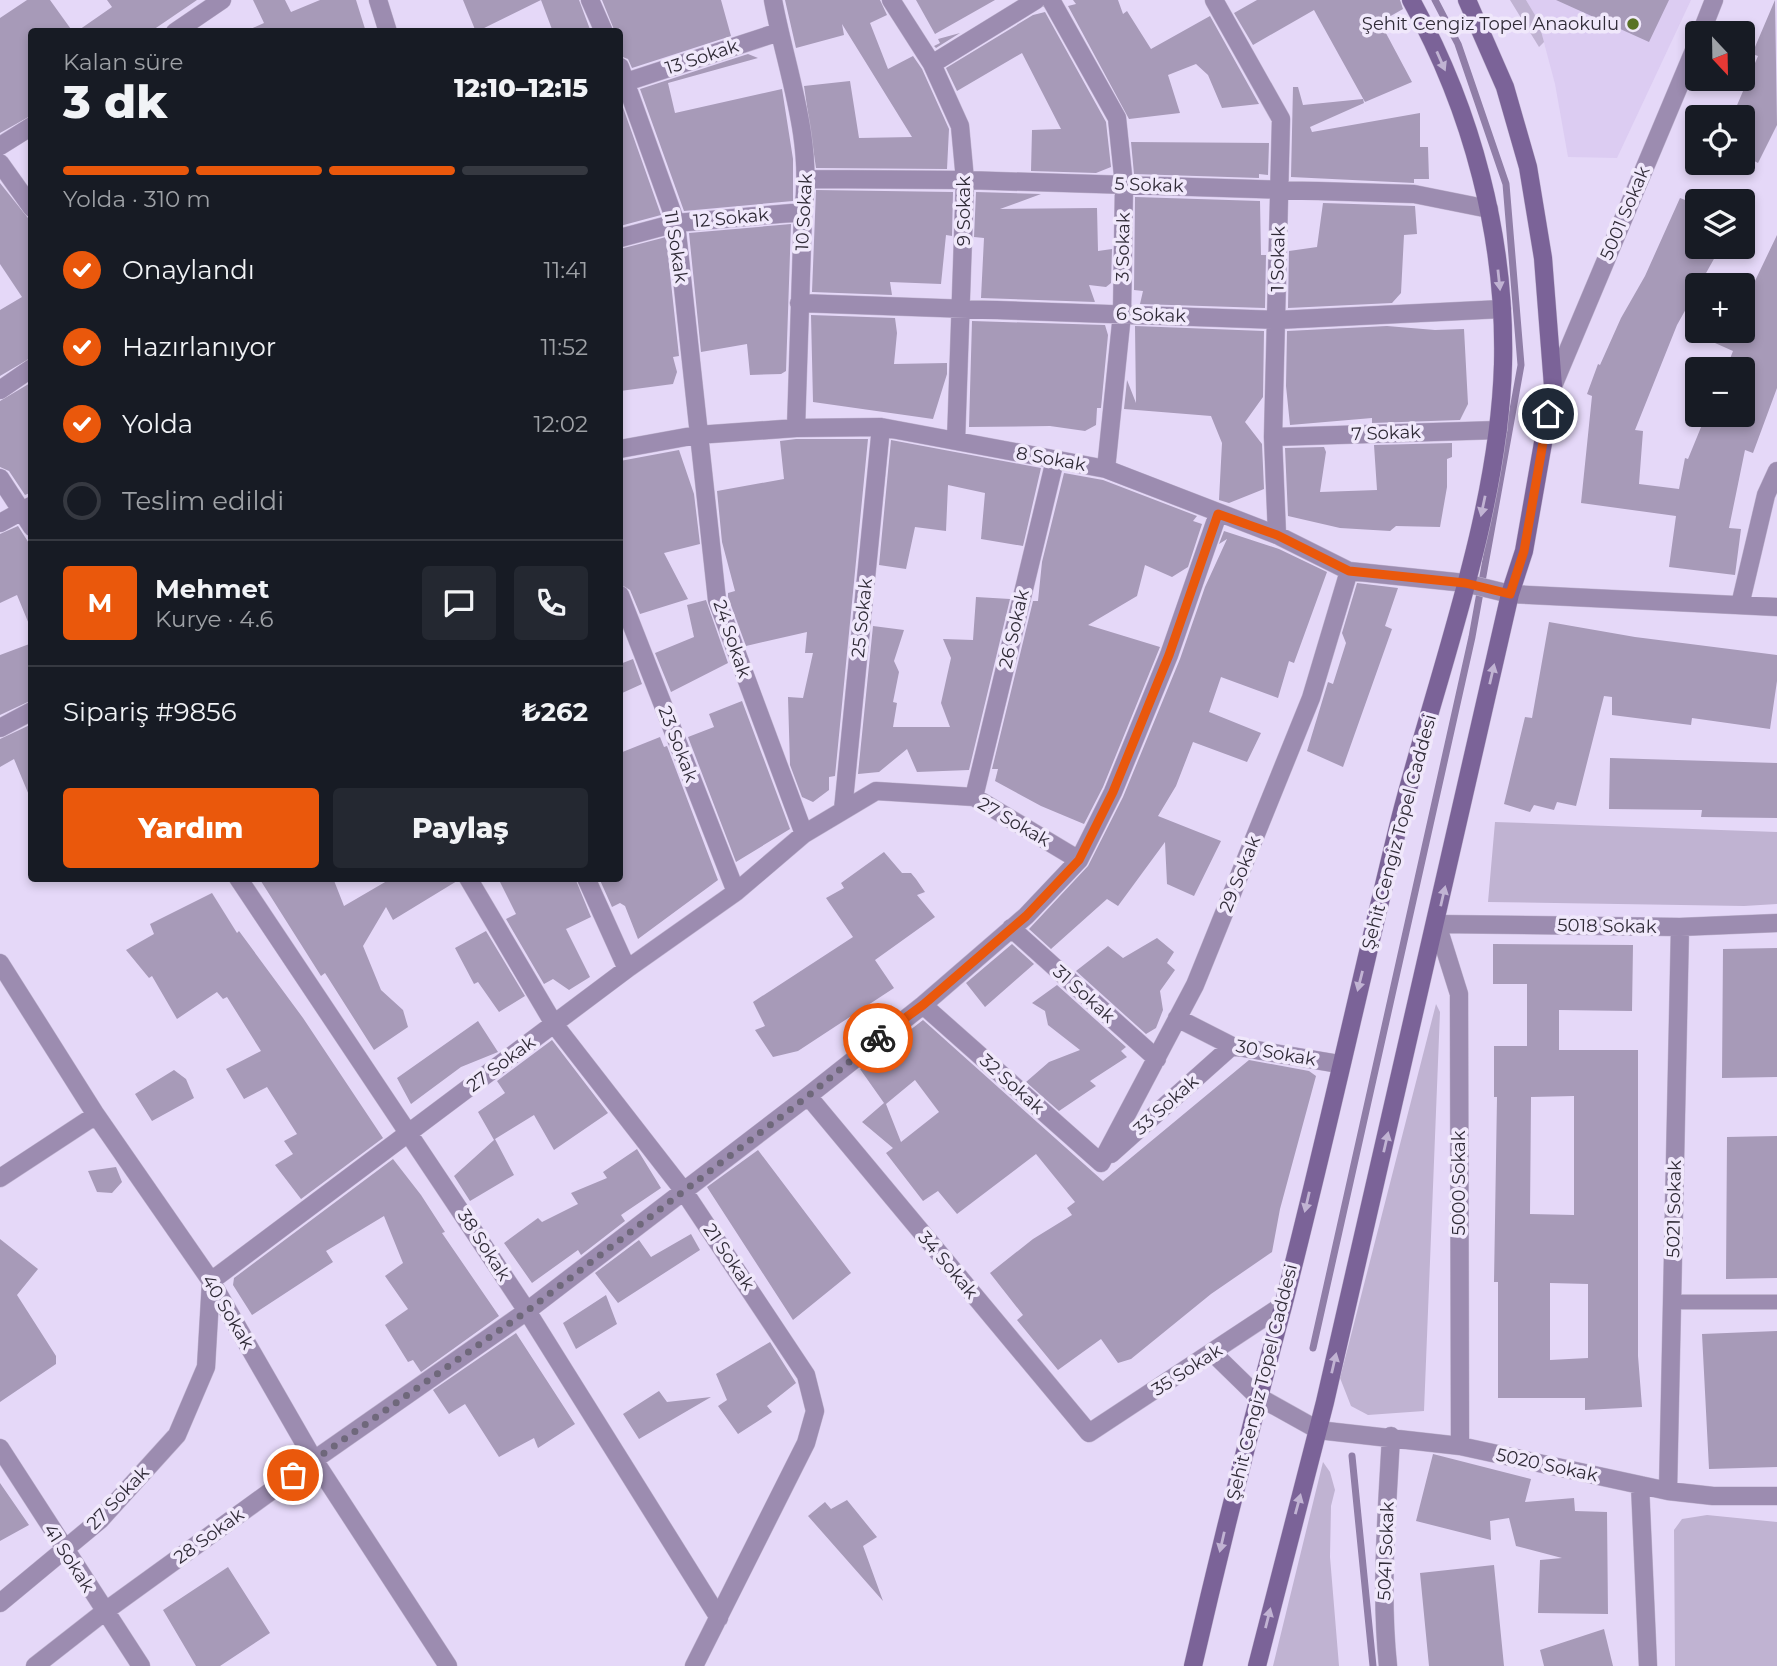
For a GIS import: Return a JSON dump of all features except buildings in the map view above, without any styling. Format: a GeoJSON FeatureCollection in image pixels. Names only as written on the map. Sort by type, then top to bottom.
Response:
{"type":"FeatureCollection","features":[{"type":"Feature","properties":{"kind":"main road","name":"Şehit Cengiz Topel Caddesi"},"geometry":{"type":"LineString","coordinates":[[1193,1666],[1402,813],[1465,583],[1498,430],[1503,366],[1502,309],[1489,209],[1459,102],[1412,0]]}},
{"type":"Feature","properties":{"kind":"main road"},"geometry":{"type":"LineString","coordinates":[[1256,1666],[1318,1430],[1437,924],[1510,594],[1524,551],[1553,386],[1543,258],[1528,167],[1505,87],[1467,0]]}},
{"type":"Feature","properties":{"kind":"street"},"geometry":{"type":"LineString","coordinates":[[181,28],[222,0]]}},
{"type":"Feature","properties":{"kind":"street"},"geometry":{"type":"LineString","coordinates":[[590,0],[602,28]]}},
{"type":"Feature","properties":{"kind":"street","name":"10 Sokak"},"geometry":{"type":"LineString","coordinates":[[773,0],[799,107],[808,179],[803,212],[796,428]]}},
{"type":"Feature","properties":{"kind":"street","name":"9 Sokak"},"geometry":{"type":"LineString","coordinates":[[891,0],[932,64],[960,126],[965,180],[963,308],[956,441]]}},
{"type":"Feature","properties":{"kind":"street"},"geometry":{"type":"LineString","coordinates":[[932,64],[1036,0]]}},
{"type":"Feature","properties":{"kind":"street","name":"3 Sokak"},"geometry":{"type":"LineString","coordinates":[[1051,0],[1117,117],[1124,185],[1122,314],[1106,469]]}},
{"type":"Feature","properties":{"kind":"street","name":"1 Sokak"},"geometry":{"type":"LineString","coordinates":[[1214,0],[1281,119],[1273,437],[1277,535]]}},
{"type":"Feature","properties":{"kind":"street"},"geometry":{"type":"LineString","coordinates":[[1706,21],[1714,0]]}},
{"type":"Feature","properties":{"kind":"street"},"geometry":{"type":"LineString","coordinates":[[382,1],[387,28]]}},
{"type":"Feature","properties":{"kind":"street"},"geometry":{"type":"LineString","coordinates":[[201,14],[208,28]]}},
{"type":"Feature","properties":{"kind":"street","name":"13 Sokak"},"geometry":{"type":"LineString","coordinates":[[623,74],[779,32]]}},
{"type":"Feature","properties":{"kind":"street","name":"5001 Sokak"},"geometry":{"type":"LineString","coordinates":[[1553,386],[1685,72]]}},
{"type":"Feature","properties":{"kind":"street","name":"11 Sokak"},"geometry":{"type":"LineString","coordinates":[[623,74],[676,222],[697,435]]}},
{"type":"Feature","properties":{"kind":"street"},"geometry":{"type":"LineString","coordinates":[[0,146],[28,128]]}},
{"type":"Feature","properties":{"kind":"street"},"geometry":{"type":"LineString","coordinates":[[0,163],[28,202]]}},
{"type":"Feature","properties":{"kind":"street","name":"5 Sokak"},"geometry":{"type":"LineString","coordinates":[[808,179],[965,180],[1414,194],[1489,209]]}},
{"type":"Feature","properties":{"kind":"street","name":"12 Sokak"},"geometry":{"type":"LineString","coordinates":[[623,237],[676,222],[803,212]]}},
{"type":"Feature","properties":{"kind":"street","name":"6 Sokak"},"geometry":{"type":"LineString","coordinates":[[799,303],[1277,320],[1502,309]]}},
{"type":"Feature","properties":{"kind":"street"},"geometry":{"type":"LineString","coordinates":[[0,390],[28,371]]}},
{"type":"Feature","properties":{"kind":"street","name":"8 Sokak"},"geometry":{"type":"LineString","coordinates":[[623,448],[697,435],[796,428],[881,427],[1106,469],[1277,535],[1349,571],[1465,583],[1510,594],[1777,607]]}},
{"type":"Feature","properties":{"kind":"street","name":"25 Sokak"},"geometry":{"type":"LineString","coordinates":[[843,810],[881,427]]}},
{"type":"Feature","properties":{"kind":"street","name":"7 Sokak"},"geometry":{"type":"LineString","coordinates":[[1273,437],[1498,430]]}},
{"type":"Feature","properties":{"kind":"street","name":"24 Sokak"},"geometry":{"type":"LineString","coordinates":[[697,435],[716,600],[804,834]]}},
{"type":"Feature","properties":{"kind":"street","name":"26 Sokak"},"geometry":{"type":"LineString","coordinates":[[974,797],[1055,460]]}},
{"type":"Feature","properties":{"kind":"street"},"geometry":{"type":"LineString","coordinates":[[1740,605],[1766,495],[1777,471]]}},
{"type":"Feature","properties":{"kind":"street"},"geometry":{"type":"LineString","coordinates":[[0,478],[27,508],[0,523]]}},
{"type":"Feature","properties":{"kind":"street","name":"28 Sokak"},"geometry":{"type":"LineString","coordinates":[[36,1666],[104,1612],[314,1460],[527,1311],[808,1096],[923,1005],[1012,928],[1079,860],[1113,792],[1169,655],[1218,514]]}},
{"type":"Feature","properties":{"kind":"street","name":"29 Sokak"},"geometry":{"type":"LineString","coordinates":[[1101,1163],[1195,985],[1311,698],[1349,571]]}},
{"type":"Feature","properties":{"kind":"street","name":"23 Sokak"},"geometry":{"type":"LineString","coordinates":[[623,603],[736,892]]}},
{"type":"Feature","properties":{"kind":"street"},"geometry":{"type":"LineString","coordinates":[[0,729],[28,713]]}},
{"type":"Feature","properties":{"kind":"street","name":"27 Sokak"},"geometry":{"type":"LineString","coordinates":[[0,1603],[100,1520],[177,1435],[206,1367],[211,1281],[554,1024],[736,892],[804,834],[876,791],[974,797],[1079,860]]}},
{"type":"Feature","properties":{"kind":"street","name":"38 Sokak"},"geometry":{"type":"LineString","coordinates":[[241,882],[411,1132],[527,1311],[719,1618]]}},
{"type":"Feature","properties":{"kind":"street","name":"21 Sokak"},"geometry":{"type":"LineString","coordinates":[[470,882],[554,1024],[683,1189],[806,1374],[814,1411],[806,1443],[694,1666]]}},
{"type":"Feature","properties":{"kind":"street"},"geometry":{"type":"LineString","coordinates":[[588,882],[627,970]]}},
{"type":"Feature","properties":{"kind":"street","name":"5018 Sokak"},"geometry":{"type":"LineString","coordinates":[[1437,924],[1679,927],[1777,923]]}},
{"type":"Feature","properties":{"kind":"street","name":"5000 Sokak"},"geometry":{"type":"LineString","coordinates":[[1437,924],[1459,994],[1460,1446]]}},
{"type":"Feature","properties":{"kind":"street","name":"5021 Sokak"},"geometry":{"type":"LineString","coordinates":[[1668,1491],[1679,927]]}},
{"type":"Feature","properties":{"kind":"street","name":"31 Sokak"},"geometry":{"type":"LineString","coordinates":[[1012,928],[1157,1059]]}},
{"type":"Feature","properties":{"kind":"street","name":"40 Sokak"},"geometry":{"type":"LineString","coordinates":[[0,962],[96,1115],[211,1281],[314,1460],[447,1666]]}},
{"type":"Feature","properties":{"kind":"street","name":"32 Sokak"},"geometry":{"type":"LineString","coordinates":[[923,1005],[1101,1163]]}},
{"type":"Feature","properties":{"kind":"street","name":"30 Sokak"},"geometry":{"type":"LineString","coordinates":[[1177,1018],[1231,1046],[1339,1064]]}},
{"type":"Feature","properties":{"kind":"street","name":"33 Sokak"},"geometry":{"type":"LineString","coordinates":[[1101,1163],[1231,1046]]}},
{"type":"Feature","properties":{"kind":"street","name":"34 Sokak"},"geometry":{"type":"LineString","coordinates":[[808,1096],[1089,1433]]}},
{"type":"Feature","properties":{"kind":"street"},"geometry":{"type":"LineString","coordinates":[[0,1178],[96,1115]]}},
{"type":"Feature","properties":{"kind":"street","name":"35 Sokak"},"geometry":{"type":"LineString","coordinates":[[1089,1433],[1283,1305]]}},
{"type":"Feature","properties":{"kind":"street"},"geometry":{"type":"LineString","coordinates":[[1213,1353],[1257,1396],[1318,1430]]}},
{"type":"Feature","properties":{"kind":"street","name":"5020 Sokak"},"geometry":{"type":"LineString","coordinates":[[1318,1430],[1391,1436],[1460,1446],[1668,1491],[1713,1496],[1777,1496]]}},
{"type":"Feature","properties":{"kind":"street","name":"5041 Sokak"},"geometry":{"type":"LineString","coordinates":[[1388,1666],[1384,1628],[1391,1436]]}},
{"type":"Feature","properties":{"kind":"street","name":"41 Sokak"},"geometry":{"type":"LineString","coordinates":[[0,1448],[141,1666]]}},
{"type":"Feature","properties":{"kind":"street"},"geometry":{"type":"LineString","coordinates":[[1640,1485],[1648,1666]]}},
{"type":"Feature","properties":{"kind":"lane"},"geometry":{"type":"LineString","coordinates":[[1672,1302],[1777,1302]]}},
{"type":"Feature","properties":{"kind":"shaded area"},"geometry":{"type":"Polygon","coordinates":[[[1510,0],[1526,0],[1538,20],[1544,42],[1539,47],[1510,0]]]}},
{"type":"Feature","properties":{"kind":"shaded area"},"geometry":{"type":"Polygon","coordinates":[[[1526,0],[1691,0],[1617,158],[1568,157],[1555,84],[1538,20],[1526,0]]]}},
{"type":"Feature","properties":{"kind":"shaded area"},"geometry":{"type":"Polygon","coordinates":[[[1495,822],[1777,832],[1777,904],[1744,906],[1488,902],[1495,822]]]}},
{"type":"Feature","properties":{"kind":"shaded area"},"geometry":{"type":"Polygon","coordinates":[[[1436,1004],[1440,1012],[1424,1411],[1368,1415],[1351,1406],[1340,1378],[1436,1004]]]}},
{"type":"Feature","properties":{"kind":"shaded area"},"geometry":{"type":"Polygon","coordinates":[[[1323,1462],[1330,1472],[1335,1490],[1331,1506],[1330,1557],[1339,1666],[1273,1666],[1323,1462]]]}},
{"type":"Feature","properties":{"kind":"shaded area"},"geometry":{"type":"Polygon","coordinates":[[[1707,1515],[1777,1522],[1777,1666],[1675,1666],[1674,1530],[1682,1519],[1707,1515]]]}},
{"type":"Feature","properties":{"kind":"waterway"},"geometry":{"type":"LineString","coordinates":[[1313,1348],[1472,637],[1521,365],[1506,184],[1458,44],[1435,0]]}},
{"type":"Feature","properties":{"kind":"waterway"},"geometry":{"type":"LineString","coordinates":[[1352,1456],[1373,1666]]}},
{"type":"Feature","properties":{"kind":"way so far"},"geometry":{"type":"LineString","coordinates":[[293,1475],[527,1311],[808,1096],[878,1038]]}},
{"type":"Feature","properties":{"kind":"place","name":"Şehit Cengiz Topel Anaokulu"},"geometry":{"type":"Point","coordinates":[1633,24]}},
{"type":"Feature","properties":{"kind":"route"},"geometry":{"type":"LineString","coordinates":[[878,1038],[923,1005],[1026,916],[1079,860],[1113,792],[1169,655],[1218,514],[1277,535],[1349,571],[1465,583],[1510,594],[1524,551],[1548,414]]}}]}
